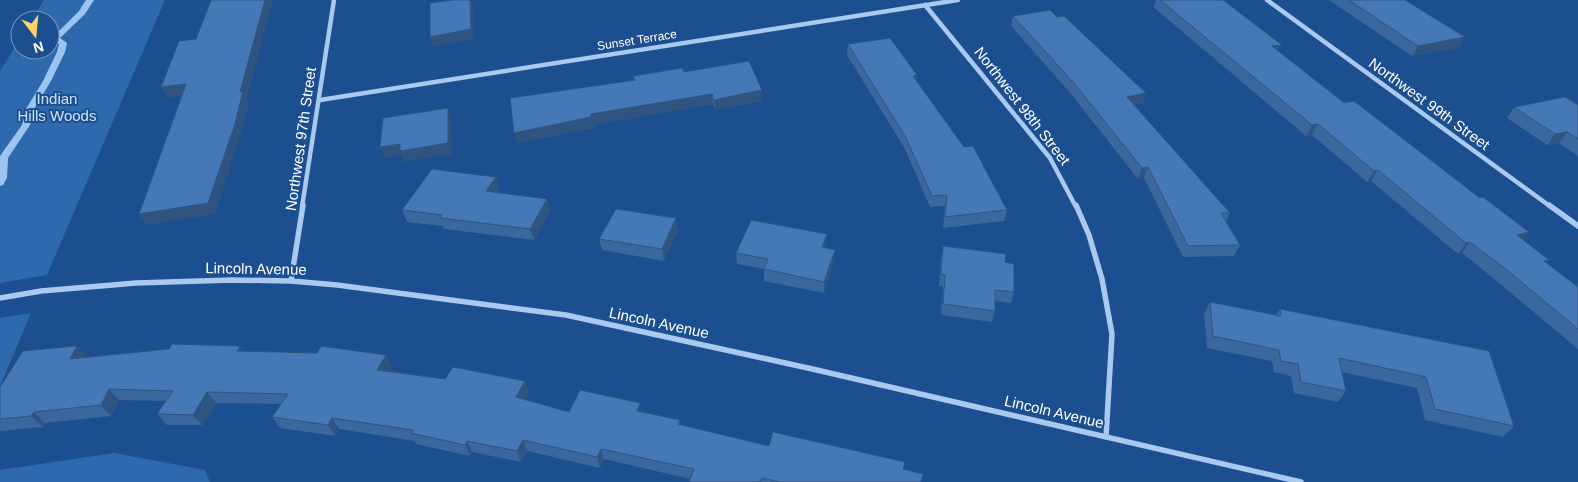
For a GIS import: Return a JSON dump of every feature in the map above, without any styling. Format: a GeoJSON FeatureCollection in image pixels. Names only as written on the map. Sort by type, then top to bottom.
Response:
{"type":"FeatureCollection","features":[{"type":"Feature","properties":{"kind":"street","name":"Northwest 97th Street"},"geometry":{"type":"LineString","coordinates":[[291,281],[334,0]]}},
{"type":"Feature","properties":{"kind":"street","name":"Sunset Terrace"},"geometry":{"type":"LineString","coordinates":[[320,100],[958,0]]}},
{"type":"Feature","properties":{"kind":"street","name":"Northwest 99th Street"},"geometry":{"type":"LineString","coordinates":[[1266,0],[1578,226]]}},
{"type":"Feature","properties":{"kind":"street","name":"Northwest 98th Street"},"geometry":{"type":"LineString","coordinates":[[925,5],[1050,158],[1071,194],[1089,235],[1102,279],[1112,334],[1106,436]]}},
{"type":"Feature","properties":{"kind":"street","name":"Lincoln Avenue"},"geometry":{"type":"LineString","coordinates":[[0,298],[40,291],[136,283],[232,280],[291,281],[337,285],[566,315],[808,368],[1301,482]]}},
{"type":"Feature","properties":{"kind":"green space","name":"Indian Hills Woods"},"geometry":{"type":"Polygon","coordinates":[[[44,0],[165,0],[47,275],[0,283],[0,71],[10,55],[10,60],[60,60],[60,10],[38,10],[44,0]]]}},
{"type":"Feature","properties":{"kind":"green space"},"geometry":{"type":"Polygon","coordinates":[[[31,313],[0,386],[0,318],[31,313]]]}},
{"type":"Feature","properties":{"kind":"green space"},"geometry":{"type":"Polygon","coordinates":[[[114,453],[205,470],[210,482],[0,482],[0,470],[114,453]]]}},
{"type":"Feature","properties":{"kind":"building"},"geometry":{"type":"Polygon","coordinates":[[[211,0],[265,0],[240,92],[243,91],[235,124],[208,203],[139,214],[186,84],[161,87],[179,41],[196,39],[211,0]]]}},
{"type":"Feature","properties":{"kind":"building"},"geometry":{"type":"Polygon","coordinates":[[[470,0],[471,29],[430,37],[430,3],[470,0]]]}},
{"type":"Feature","properties":{"kind":"building"},"geometry":{"type":"Polygon","coordinates":[[[1160,0],[1223,0],[1282,45],[1272,46],[1344,103],[1354,101],[1480,198],[1483,197],[1529,232],[1517,235],[1549,260],[1544,261],[1578,287],[1578,329],[1507,270],[1470,242],[1466,243],[1378,170],[1374,171],[1318,124],[1312,125],[1160,0]]]}},
{"type":"Feature","properties":{"kind":"building"},"geometry":{"type":"Polygon","coordinates":[[[1349,0],[1405,0],[1465,37],[1418,46],[1349,0]]]}},
{"type":"Feature","properties":{"kind":"building"},"geometry":{"type":"Polygon","coordinates":[[[1050,10],[1057,17],[1064,16],[1146,93],[1127,97],[1230,213],[1221,213],[1240,245],[1188,246],[1148,167],[1142,168],[1074,83],[1013,16],[1050,10]]]}},
{"type":"Feature","properties":{"kind":"building"},"geometry":{"type":"Polygon","coordinates":[[[890,38],[917,75],[913,76],[964,147],[973,146],[1007,210],[945,217],[947,195],[932,196],[906,138],[848,44],[890,38]]]}},
{"type":"Feature","properties":{"kind":"building"},"geometry":{"type":"Polygon","coordinates":[[[749,61],[762,90],[714,100],[712,94],[591,114],[591,117],[514,133],[510,98],[635,80],[633,76],[682,68],[684,72],[749,61]]]}},
{"type":"Feature","properties":{"kind":"building"},"geometry":{"type":"Polygon","coordinates":[[[1565,97],[1578,105],[1578,139],[1567,132],[1555,134],[1514,107],[1565,97]]]}},
{"type":"Feature","properties":{"kind":"building"},"geometry":{"type":"Polygon","coordinates":[[[448,108],[448,143],[400,151],[400,144],[380,147],[383,118],[448,108]]]}},
{"type":"Feature","properties":{"kind":"building"},"geometry":{"type":"Polygon","coordinates":[[[432,169],[496,177],[486,191],[547,199],[530,229],[440,218],[442,215],[402,210],[432,169]]]}},
{"type":"Feature","properties":{"kind":"building"},"geometry":{"type":"Polygon","coordinates":[[[616,209],[676,218],[662,249],[599,239],[616,209]]]}},
{"type":"Feature","properties":{"kind":"building"},"geometry":{"type":"Polygon","coordinates":[[[751,220],[827,234],[822,247],[835,250],[824,282],[764,269],[768,259],[736,253],[751,220]]]}},
{"type":"Feature","properties":{"kind":"building"},"geometry":{"type":"Polygon","coordinates":[[[943,246],[1006,254],[1005,262],[1014,264],[1014,292],[995,290],[995,311],[943,304],[945,275],[941,274],[943,246]]]}},
{"type":"Feature","properties":{"kind":"building"},"geometry":{"type":"Polygon","coordinates":[[[1210,302],[1281,316],[1280,309],[1489,351],[1514,426],[1435,409],[1426,377],[1339,358],[1346,391],[1301,382],[1298,364],[1281,361],[1279,350],[1213,336],[1210,302]]]}},
{"type":"Feature","properties":{"kind":"building"},"geometry":{"type":"Polygon","coordinates":[[[172,344],[240,346],[237,351],[317,353],[321,346],[386,355],[377,370],[445,379],[453,367],[525,381],[516,397],[569,412],[580,390],[640,403],[637,411],[680,420],[678,424],[769,446],[773,432],[905,462],[903,469],[923,474],[921,482],[779,482],[762,478],[760,482],[689,482],[694,469],[601,449],[597,457],[523,440],[517,451],[467,441],[465,445],[411,433],[413,430],[332,418],[328,425],[272,417],[288,394],[207,392],[193,415],[157,414],[173,391],[109,389],[101,405],[34,412],[31,416],[0,419],[0,387],[23,351],[77,346],[70,359],[169,349],[172,344]]]}},
{"type":"Feature","properties":{"kind":"waterway"},"geometry":{"type":"LineString","coordinates":[[0,183],[3,158],[26,125],[30,109],[47,81],[61,52],[63,43],[55,39],[82,12],[90,0]]}}]}
